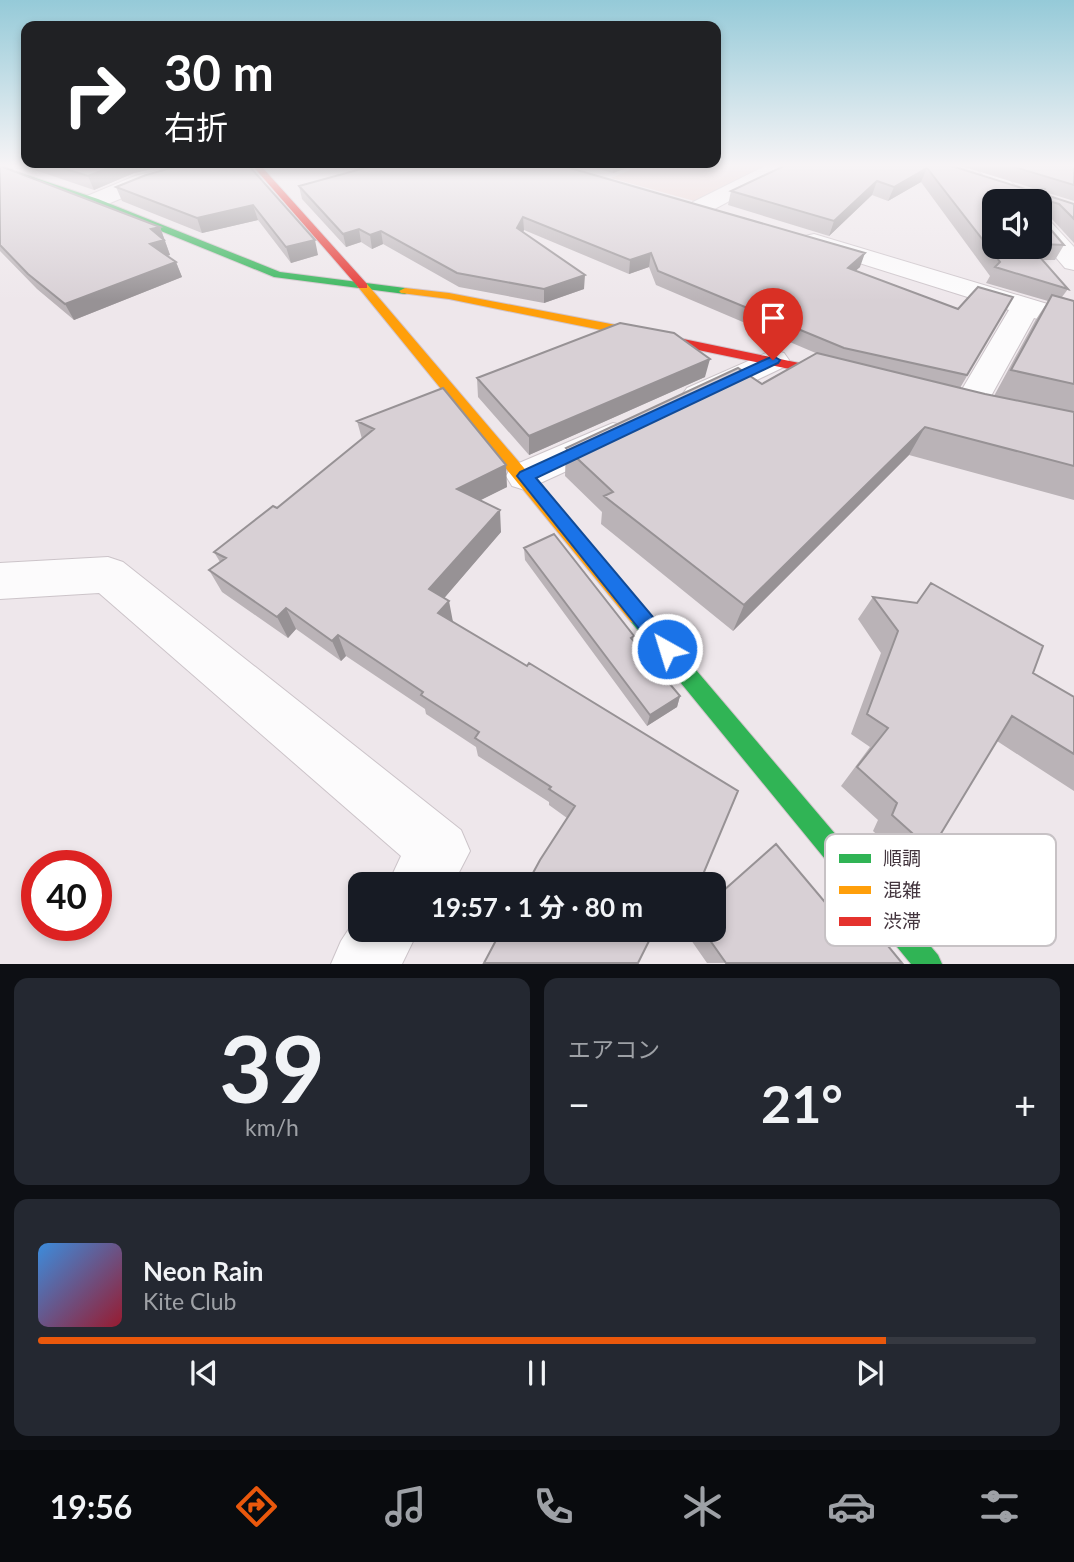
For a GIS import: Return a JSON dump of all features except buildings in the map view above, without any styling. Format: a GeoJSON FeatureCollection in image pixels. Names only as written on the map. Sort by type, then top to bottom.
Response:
{"type":"FeatureCollection","features":[{"type":"Feature","properties":{"kind":"street"},"geometry":{"type":"LineString","coordinates":[[120,211],[278,275],[449,296],[866,381]]}},
{"type":"Feature","properties":{"kind":"street"},"geometry":{"type":"LineString","coordinates":[[297,211],[364,285],[525,476],[825,838]]}},
{"type":"Feature","properties":{"kind":"street"},"geometry":{"type":"LineString","coordinates":[[714,211],[727,215]]}},
{"type":"Feature","properties":{"kind":"street"},"geometry":{"type":"LineString","coordinates":[[792,235],[1074,321]]}},
{"type":"Feature","properties":{"kind":"street"},"geometry":{"type":"LineString","coordinates":[[1052,235],[1074,262]]}},
{"type":"Feature","properties":{"kind":"street"},"geometry":{"type":"LineString","coordinates":[[969,407],[1026,306]]}},
{"type":"Feature","properties":{"kind":"street"},"geometry":{"type":"LineString","coordinates":[[674,406],[773,360]]}},
{"type":"Feature","properties":{"kind":"street"},"geometry":{"type":"LineString","coordinates":[[525,476],[637,424]]}},
{"type":"Feature","properties":{"kind":"street"},"geometry":{"type":"LineString","coordinates":[[0,581],[108,575],[440,851],[426,872]]}},
{"type":"Feature","properties":{"kind":"street"},"geometry":{"type":"LineString","coordinates":[[363,964],[378,942]]}},
{"type":"Feature","properties":{"kind":"street"},"geometry":{"type":"LineString","coordinates":[[914,946],[929,964]]}},
{"type":"Feature","properties":{"kind":"traffic: fast"},"geometry":{"type":"LineString","coordinates":[[120,211],[278,275],[405,291]]}},
{"type":"Feature","properties":{"kind":"traffic: fast"},"geometry":{"type":"LineString","coordinates":[[638,616],[825,840]]}},
{"type":"Feature","properties":{"kind":"traffic: fast"},"geometry":{"type":"LineString","coordinates":[[914,946],[929,964]]}},
{"type":"Feature","properties":{"kind":"traffic: slow"},"geometry":{"type":"LineString","coordinates":[[363,286],[638,616]]}},
{"type":"Feature","properties":{"kind":"traffic: slow"},"geometry":{"type":"LineString","coordinates":[[405,291],[449,296],[616,329]]}},
{"type":"Feature","properties":{"kind":"traffic: jam"},"geometry":{"type":"LineString","coordinates":[[297,211],[363,286]]}},
{"type":"Feature","properties":{"kind":"traffic: jam"},"geometry":{"type":"LineString","coordinates":[[616,329],[847,377]]}},
{"type":"Feature","properties":{"kind":"route"},"geometry":{"type":"LineString","coordinates":[[667,649],[525,476],[773,360]]}}]}
